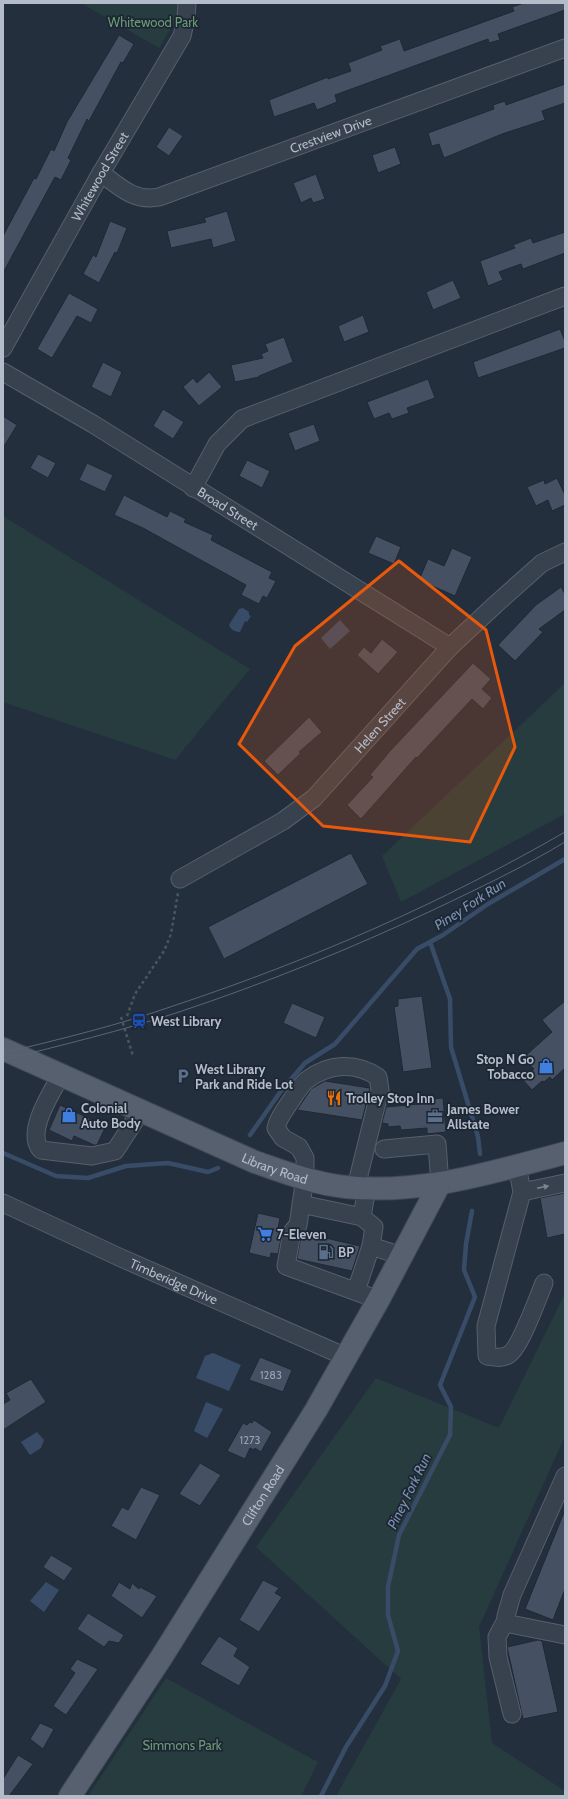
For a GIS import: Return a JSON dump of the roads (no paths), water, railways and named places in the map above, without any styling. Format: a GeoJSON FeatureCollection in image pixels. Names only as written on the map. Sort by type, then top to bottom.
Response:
{"type":"FeatureCollection","features":[{"type":"Feature","properties":{"kind":"main road","name":"Library Road"},"geometry":{"type":"LineString","coordinates":[[3,1049],[255,1162],[305,1178],[346,1187],[439,1184],[565,1153]]}},
{"type":"Feature","properties":{"kind":"main road","name":"Clifton Road"},"geometry":{"type":"LineString","coordinates":[[70,1796],[162,1658],[316,1410],[402,1256],[439,1184]]}},
{"type":"Feature","properties":{"kind":"street","name":"Whitewood Street"},"geometry":{"type":"LineString","coordinates":[[3,348],[101,173],[182,36],[186,18],[186,3]]}},
{"type":"Feature","properties":{"kind":"street","name":"Crestview Drive"},"geometry":{"type":"LineString","coordinates":[[101,173],[133,196],[147,199],[159,197],[565,48]]}},
{"type":"Feature","properties":{"kind":"street"},"geometry":{"type":"LineString","coordinates":[[193,488],[217,444],[242,419],[565,296]]}},
{"type":"Feature","properties":{"kind":"street","name":"Broad Street"},"geometry":{"type":"LineString","coordinates":[[3,372],[93,424],[450,648]]}},
{"type":"Feature","properties":{"kind":"street","name":"Helen Street"},"geometry":{"type":"LineString","coordinates":[[180,879],[282,821],[314,798],[450,648],[542,562],[565,552]]}},
{"type":"Feature","properties":{"kind":"street"},"geometry":{"type":"LineString","coordinates":[[362,1217],[362,1187],[380,1090],[378,1077],[366,1069],[347,1066],[325,1070],[306,1080],[277,1120],[276,1128],[283,1138],[299,1147],[306,1158],[305,1178],[298,1225],[292,1232],[286,1266],[378,1300]]}},
{"type":"Feature","properties":{"kind":"street"},"geometry":{"type":"LineString","coordinates":[[61,1075],[39,1119],[35,1134],[36,1145],[41,1150],[92,1156],[115,1152],[141,1111]]}},
{"type":"Feature","properties":{"kind":"street"},"geometry":{"type":"LineString","coordinates":[[384,1150],[437,1144],[439,1184]]}},
{"type":"Feature","properties":{"kind":"street"},"geometry":{"type":"LineString","coordinates":[[517,1165],[522,1192],[486,1326],[487,1356],[500,1358],[510,1355],[520,1340],[544,1283]]}},
{"type":"Feature","properties":{"kind":"street"},"geometry":{"type":"LineString","coordinates":[[522,1192],[565,1183]]}},
{"type":"Feature","properties":{"kind":"street","name":"Timberidge Drive"},"geometry":{"type":"LineString","coordinates":[[3,1203],[126,1260],[346,1357]]}},
{"type":"Feature","properties":{"kind":"street"},"geometry":{"type":"LineString","coordinates":[[301,1204],[362,1217],[374,1227],[371,1246],[356,1291]]}},
{"type":"Feature","properties":{"kind":"street"},"geometry":{"type":"LineString","coordinates":[[371,1246],[402,1256]]}},
{"type":"Feature","properties":{"kind":"street"},"geometry":{"type":"LineString","coordinates":[[512,1714],[498,1657],[497,1637],[506,1620],[512,1595],[565,1476]]}},
{"type":"Feature","properties":{"kind":"street"},"geometry":{"type":"LineString","coordinates":[[506,1620],[510,1624],[565,1635]]}},
{"type":"Feature","properties":{"kind":"water"},"geometry":{"type":"Polygon","coordinates":[[[243,608],[249,612],[249,615],[251,616],[247,622],[245,621],[240,632],[236,632],[229,625],[239,609],[243,608]]]}},
{"type":"Feature","properties":{"kind":"water"},"geometry":{"type":"Polygon","coordinates":[[[340,620],[350,631],[330,649],[321,638],[340,620]]]}},
{"type":"Feature","properties":{"kind":"water"},"geometry":{"type":"Polygon","coordinates":[[[213,1353],[241,1365],[229,1391],[196,1378],[205,1356],[213,1353]]]}},
{"type":"Feature","properties":{"kind":"water"},"geometry":{"type":"Polygon","coordinates":[[[206,1402],[223,1409],[207,1438],[194,1431],[206,1402]]]}},
{"type":"Feature","properties":{"kind":"water"},"geometry":{"type":"Polygon","coordinates":[[[37,1432],[44,1440],[41,1448],[30,1455],[21,1442],[37,1432]]]}},
{"type":"Feature","properties":{"kind":"water"},"geometry":{"type":"Polygon","coordinates":[[[46,1582],[59,1590],[44,1612],[30,1601],[46,1582]]]}},
{"type":"Feature","properties":{"kind":"waterway"},"geometry":{"type":"LineString","coordinates":[[250,1135],[281,1091],[305,1063],[335,1044],[417,949],[443,935],[488,904],[565,859]]}},
{"type":"Feature","properties":{"kind":"waterway","name":"Piney Fork Run"},"geometry":{"type":"LineString","coordinates":[[430,942],[450,999],[451,1047],[478,1137],[480,1154]]}},
{"type":"Feature","properties":{"kind":"waterway"},"geometry":{"type":"LineString","coordinates":[[3,1153],[56,1176],[88,1178],[126,1166],[168,1163],[208,1172],[218,1168]]}},
{"type":"Feature","properties":{"kind":"waterway","name":"Piney Fork Run"},"geometry":{"type":"LineString","coordinates":[[321,1796],[346,1747],[385,1686],[398,1651],[388,1615],[388,1587],[399,1535],[450,1435],[451,1407],[440,1385],[475,1297],[464,1270],[466,1244],[472,1211]]}},
{"type":"Feature","properties":{"kind":"tram line"},"geometry":{"type":"LineString","coordinates":[[3,1053],[133,1019],[226,988],[276,969],[326,949],[423,906],[519,858],[565,832]]}},
{"type":"Feature","properties":{"kind":"tram line"},"geometry":{"type":"LineString","coordinates":[[3,1060],[91,1038],[157,1019],[276,977],[339,952],[433,910],[483,886],[549,852],[565,842]]}},
{"type":"Feature","properties":{"kind":"place","name":"West Library"},"geometry":{"type":"Point","coordinates":[139,1021]}},
{"type":"Feature","properties":{"kind":"place","name":"Stop N Go Tobacco"},"geometry":{"type":"Point","coordinates":[546,1066]}},
{"type":"Feature","properties":{"kind":"place","name":"West Library Park and Ride Lot"},"geometry":{"type":"Point","coordinates":[183,1076]}},
{"type":"Feature","properties":{"kind":"place","name":"Trolley Stop Inn"},"geometry":{"type":"Point","coordinates":[334,1098]}},
{"type":"Feature","properties":{"kind":"place","name":"Colonial Auto Body"},"geometry":{"type":"Point","coordinates":[69,1115]}},
{"type":"Feature","properties":{"kind":"place","name":"James Bower Allstate"},"geometry":{"type":"Point","coordinates":[435,1116]}},
{"type":"Feature","properties":{"kind":"place","name":"7-Eleven"},"geometry":{"type":"Point","coordinates":[265,1234]}},
{"type":"Feature","properties":{"kind":"place","name":"BP"},"geometry":{"type":"Point","coordinates":[326,1252]}},
{"type":"Feature","properties":{"kind":"park label","name":"Whitewood Park"},"geometry":{"type":"Point","coordinates":[153,22]}},
{"type":"Feature","properties":{"kind":"park label","name":"Simmons Park"},"geometry":{"type":"Point","coordinates":[182,1745]}}]}
